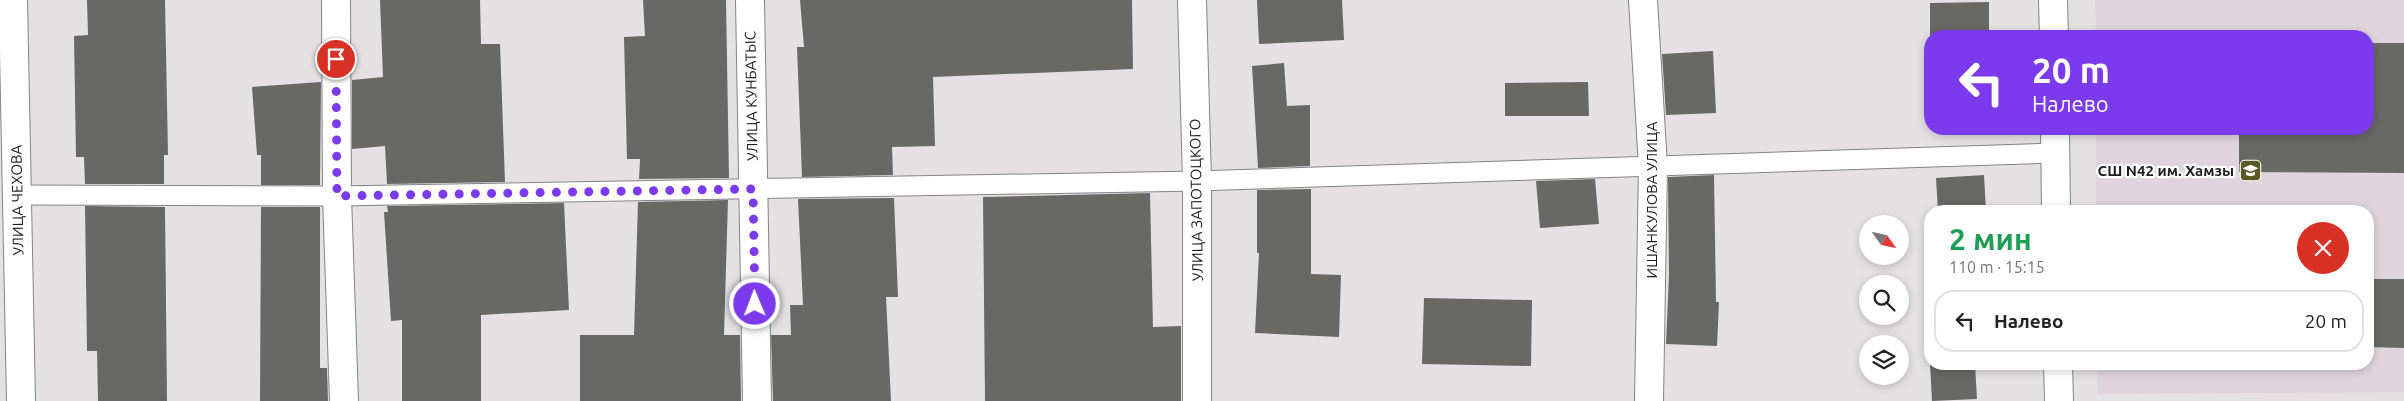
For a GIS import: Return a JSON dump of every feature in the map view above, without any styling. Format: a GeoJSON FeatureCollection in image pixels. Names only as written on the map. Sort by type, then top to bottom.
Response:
{"type":"FeatureCollection","features":[{"type":"Feature","properties":{"kind":"street","name":"УЛИЦА ЧЕХОВА"},"geometry":{"type":"LineString","coordinates":[[13,0],[21,401]]}},
{"type":"Feature","properties":{"kind":"street"},"geometry":{"type":"LineString","coordinates":[[336,0],[337,196],[344,401]]}},
{"type":"Feature","properties":{"kind":"street","name":"УЛИЦА КУНБАТЫС"},"geometry":{"type":"LineString","coordinates":[[750,0],[756,401]]}},
{"type":"Feature","properties":{"kind":"street","name":"УЛИЦА ЗАПОТОЦКОГО"},"geometry":{"type":"LineString","coordinates":[[1192,0],[1197,181],[1197,401]]}},
{"type":"Feature","properties":{"kind":"street","name":"ИШАНКУЛОВА УЛИЦА"},"geometry":{"type":"LineString","coordinates":[[1644,0],[1653,166],[1649,401]]}},
{"type":"Feature","properties":{"kind":"street"},"geometry":{"type":"LineString","coordinates":[[2053,0],[2054,30]]}},
{"type":"Feature","properties":{"kind":"street"},"geometry":{"type":"LineString","coordinates":[[2055,141],[2056,205]]}},
{"type":"Feature","properties":{"kind":"street"},"geometry":{"type":"LineString","coordinates":[[2058,370],[2058,401]]}},
{"type":"Feature","properties":{"kind":"lane"},"geometry":{"type":"LineString","coordinates":[[17,195],[337,196],[1197,181],[1653,166],[2055,141]]}},
{"type":"Feature","properties":{"kind":"shaded area","name":"СШ N42 им. Хамзы"},"geometry":{"type":"Polygon","coordinates":[[[2095,0],[2404,0],[2404,392],[2097,394],[2097,370],[2374,370],[2374,205],[2096,205],[2096,135],[2374,135],[2374,30],[2096,30],[2095,0]]]}},
{"type":"Feature","properties":{"kind":"building"},"geometry":{"type":"Polygon","coordinates":[[[87,0],[165,0],[168,155],[164,155],[164,184],[85,184],[84,157],[76,157],[74,36],[88,35],[87,0]]]}},
{"type":"Feature","properties":{"kind":"building"},"geometry":{"type":"Polygon","coordinates":[[[380,0],[480,0],[481,44],[500,44],[505,182],[387,184],[385,146],[352,149],[352,80],[383,77],[380,0]]]}},
{"type":"Feature","properties":{"kind":"building"},"geometry":{"type":"Polygon","coordinates":[[[643,0],[726,0],[729,178],[639,179],[640,159],[627,159],[624,37],[645,36],[643,0]]]}},
{"type":"Feature","properties":{"kind":"building"},"geometry":{"type":"Polygon","coordinates":[[[800,0],[1132,0],[1133,69],[933,77],[935,146],[892,147],[893,175],[802,177],[797,47],[804,47],[800,0]]]}},
{"type":"Feature","properties":{"kind":"building"},"geometry":{"type":"Polygon","coordinates":[[[1257,0],[1342,0],[1344,40],[1259,44],[1257,0]]]}},
{"type":"Feature","properties":{"kind":"building"},"geometry":{"type":"Polygon","coordinates":[[[1989,2],[1989,30],[1930,30],[1930,3],[1989,2]]]}},
{"type":"Feature","properties":{"kind":"building"},"geometry":{"type":"Polygon","coordinates":[[[2374,43],[2404,43],[2404,173],[2239,172],[2239,135],[2374,135],[2374,43]]]}},
{"type":"Feature","properties":{"kind":"building"},"geometry":{"type":"Polygon","coordinates":[[[1713,51],[1716,113],[1666,115],[1662,54],[1713,51]]]}},
{"type":"Feature","properties":{"kind":"building"},"geometry":{"type":"Polygon","coordinates":[[[1284,63],[1287,106],[1310,105],[1310,166],[1258,168],[1252,66],[1284,63]]]}},
{"type":"Feature","properties":{"kind":"building"},"geometry":{"type":"Polygon","coordinates":[[[321,82],[320,185],[261,185],[261,155],[257,155],[252,87],[321,82]]]}},
{"type":"Feature","properties":{"kind":"building"},"geometry":{"type":"Polygon","coordinates":[[[1588,82],[1589,116],[1505,116],[1505,83],[1588,82]]]}},
{"type":"Feature","properties":{"kind":"building"},"geometry":{"type":"Polygon","coordinates":[[[1714,175],[1716,302],[1719,302],[1717,346],[1666,344],[1669,275],[1668,177],[1714,175]]]}},
{"type":"Feature","properties":{"kind":"building"},"geometry":{"type":"Polygon","coordinates":[[[1984,175],[1986,205],[1938,205],[1936,178],[1984,175]]]}},
{"type":"Feature","properties":{"kind":"building"},"geometry":{"type":"Polygon","coordinates":[[[1595,179],[1599,224],[1540,228],[1536,181],[1595,179]]]}},
{"type":"Feature","properties":{"kind":"building"},"geometry":{"type":"Polygon","coordinates":[[[1311,189],[1311,274],[1341,275],[1339,337],[1255,333],[1259,253],[1257,253],[1257,190],[1311,189]]]}},
{"type":"Feature","properties":{"kind":"building"},"geometry":{"type":"Polygon","coordinates":[[[1150,193],[1153,327],[1181,326],[1181,401],[985,401],[983,197],[1150,193]]]}},
{"type":"Feature","properties":{"kind":"building"},"geometry":{"type":"Polygon","coordinates":[[[894,198],[898,297],[886,297],[891,401],[773,401],[771,335],[791,335],[790,305],[803,305],[798,199],[894,198]]]}},
{"type":"Feature","properties":{"kind":"building"},"geometry":{"type":"Polygon","coordinates":[[[728,200],[724,335],[740,335],[741,401],[580,401],[580,335],[634,335],[638,202],[728,200]]]}},
{"type":"Feature","properties":{"kind":"building"},"geometry":{"type":"Polygon","coordinates":[[[564,203],[569,310],[481,315],[481,401],[402,401],[402,320],[391,321],[384,212],[388,212],[387,206],[564,203]]]}},
{"type":"Feature","properties":{"kind":"building"},"geometry":{"type":"Polygon","coordinates":[[[85,206],[165,207],[167,401],[98,401],[97,351],[87,351],[85,206]]]}},
{"type":"Feature","properties":{"kind":"building"},"geometry":{"type":"Polygon","coordinates":[[[261,207],[320,207],[320,368],[327,368],[328,401],[260,401],[261,207]]]}},
{"type":"Feature","properties":{"kind":"building"},"geometry":{"type":"Polygon","coordinates":[[[2374,279],[2404,279],[2404,348],[2374,347],[2374,279]]]}},
{"type":"Feature","properties":{"kind":"building"},"geometry":{"type":"Polygon","coordinates":[[[1424,298],[1532,300],[1531,366],[1422,364],[1424,298]]]}},
{"type":"Feature","properties":{"kind":"building"},"geometry":{"type":"Polygon","coordinates":[[[1930,370],[1975,370],[1977,399],[1932,401],[1930,370]]]}},
{"type":"Feature","properties":{"kind":"place","name":"СШ N42 им. Хамзы"},"geometry":{"type":"Point","coordinates":[2250,170]}},
{"type":"Feature","properties":{"kind":"route"},"geometry":{"type":"LineString","coordinates":[[336,59],[337,196],[753,189],[755,304]]}}]}
